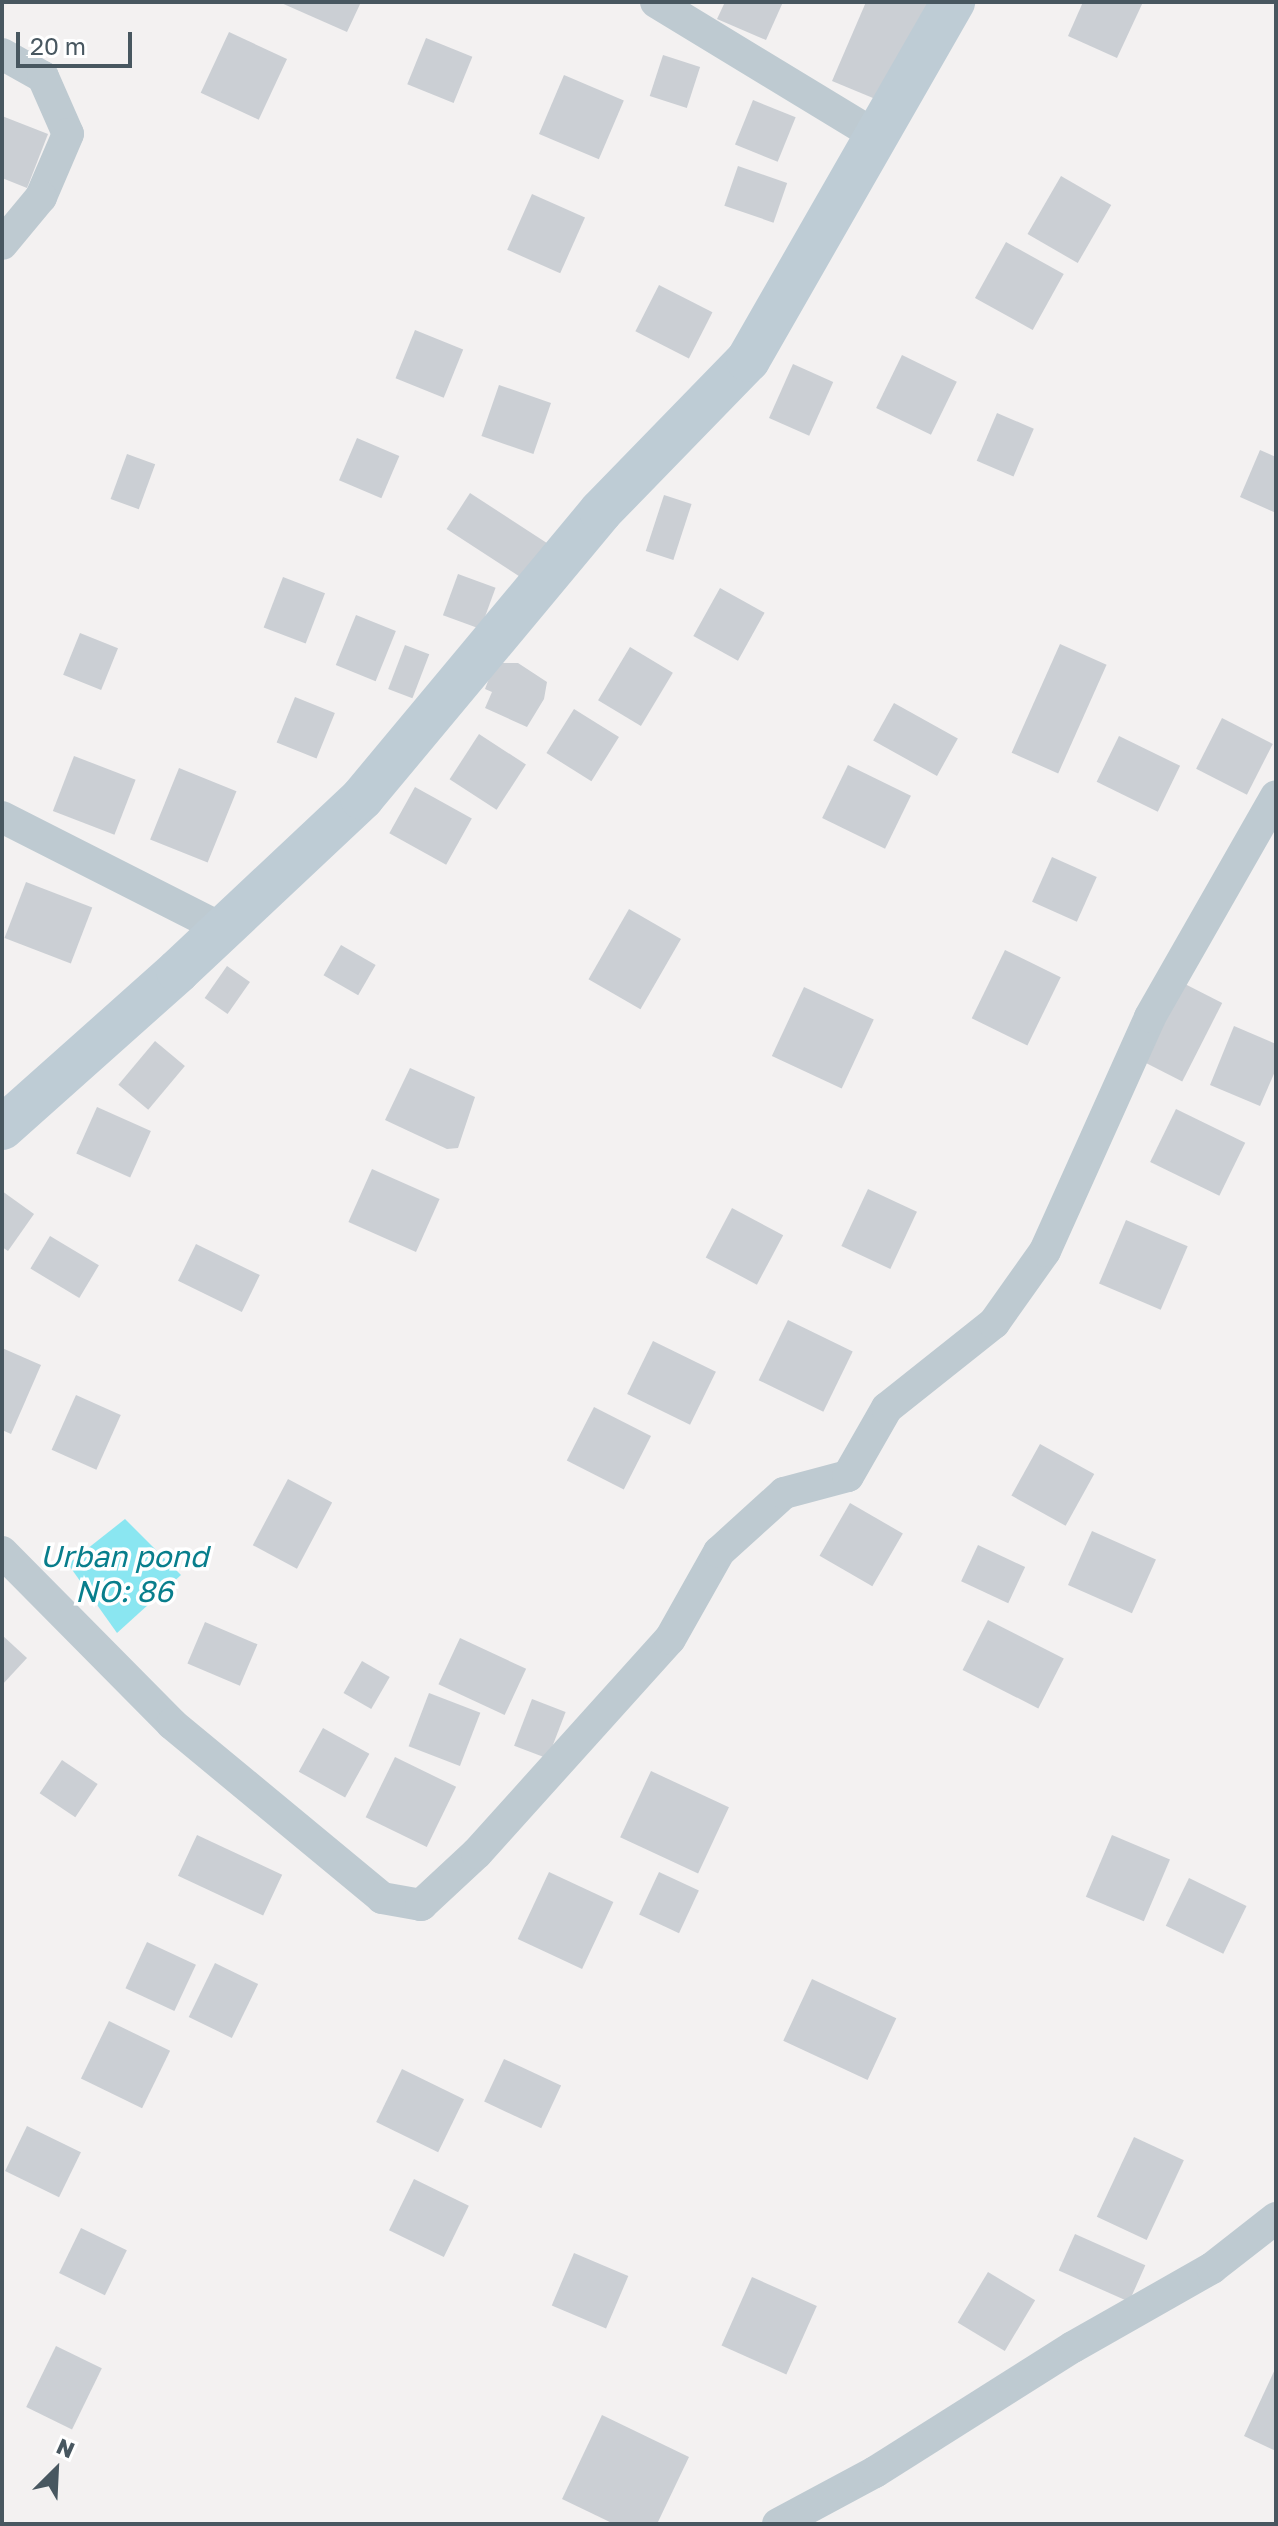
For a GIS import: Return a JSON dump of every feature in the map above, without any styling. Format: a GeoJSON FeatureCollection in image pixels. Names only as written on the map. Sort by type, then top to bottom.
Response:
{"type":"FeatureCollection","features":[{"type":"Feature","properties":{"kind":"main road"},"geometry":{"type":"LineString","coordinates":[[2,1128],[223,929],[362,798],[601,511],[748,360],[953,2]]}},
{"type":"Feature","properties":{"kind":"street"},"geometry":{"type":"LineString","coordinates":[[656,2],[876,136]]}},
{"type":"Feature","properties":{"kind":"street"},"geometry":{"type":"LineString","coordinates":[[2,54],[43,77],[68,134],[41,197],[2,244]]}},
{"type":"Feature","properties":{"kind":"street"},"geometry":{"type":"LineString","coordinates":[[2,1552],[172,1724],[382,1898],[421,1905],[477,1853],[670,1639],[719,1552],[784,1493],[848,1476],[887,1408],[994,1323],[1045,1251],[1150,1017],[1276,796]]}},
{"type":"Feature","properties":{"kind":"street"},"geometry":{"type":"LineString","coordinates":[[2,817],[223,929]]}},
{"type":"Feature","properties":{"kind":"street"},"geometry":{"type":"LineString","coordinates":[[778,2524],[875,2472],[1073,2347],[1212,2268],[1276,2218]]}},
{"type":"Feature","properties":{"kind":"water","name":"Urban pond NO: 86"},"geometry":{"type":"Polygon","coordinates":[[[125,1519],[181,1575],[117,1633],[68,1564],[125,1519]]]}},
{"type":"Feature","properties":{"kind":"building"},"geometry":{"type":"Polygon","coordinates":[[[279,2],[361,2],[347,32],[279,2]]]}},
{"type":"Feature","properties":{"kind":"building"},"geometry":{"type":"Polygon","coordinates":[[[725,2],[783,2],[766,40],[717,19],[725,2]]]}},
{"type":"Feature","properties":{"kind":"building"},"geometry":{"type":"Polygon","coordinates":[[[866,2],[928,4],[885,103],[832,81],[866,2]]]}},
{"type":"Feature","properties":{"kind":"building"},"geometry":{"type":"Polygon","coordinates":[[[1083,2],[1143,2],[1117,58],[1068,36],[1083,2]]]}},
{"type":"Feature","properties":{"kind":"building"},"geometry":{"type":"Polygon","coordinates":[[[229,32],[287,59],[259,120],[201,93],[229,32]]]}},
{"type":"Feature","properties":{"kind":"building"},"geometry":{"type":"Polygon","coordinates":[[[426,38],[472,57],[454,103],[407,84],[426,38]]]}},
{"type":"Feature","properties":{"kind":"building"},"geometry":{"type":"Polygon","coordinates":[[[663,55],[700,67],[687,108],[650,96],[663,55]]]}},
{"type":"Feature","properties":{"kind":"building"},"geometry":{"type":"Polygon","coordinates":[[[564,75],[624,100],[599,159],[539,134],[564,75]]]}},
{"type":"Feature","properties":{"kind":"building"},"geometry":{"type":"Polygon","coordinates":[[[753,100],[796,117],[778,162],[735,145],[753,100]]]}},
{"type":"Feature","properties":{"kind":"building"},"geometry":{"type":"Polygon","coordinates":[[[2,116],[48,134],[27,188],[2,178],[2,116]]]}},
{"type":"Feature","properties":{"kind":"building"},"geometry":{"type":"Polygon","coordinates":[[[738,166],[787,183],[773,223],[724,206],[738,166]]]}},
{"type":"Feature","properties":{"kind":"building"},"geometry":{"type":"Polygon","coordinates":[[[1061,176],[1111,205],[1078,263],[1028,234],[1061,176]]]}},
{"type":"Feature","properties":{"kind":"building"},"geometry":{"type":"Polygon","coordinates":[[[532,194],[585,218],[560,273],[507,250],[532,194]]]}},
{"type":"Feature","properties":{"kind":"building"},"geometry":{"type":"Polygon","coordinates":[[[1006,242],[1064,274],[1033,330],[975,298],[1006,242]]]}},
{"type":"Feature","properties":{"kind":"building"},"geometry":{"type":"Polygon","coordinates":[[[659,285],[712,312],[689,359],[635,331],[659,285]]]}},
{"type":"Feature","properties":{"kind":"building"},"geometry":{"type":"Polygon","coordinates":[[[415,330],[463,349],[444,398],[396,378],[415,330]]]}},
{"type":"Feature","properties":{"kind":"building"},"geometry":{"type":"Polygon","coordinates":[[[902,355],[957,382],[931,435],[876,408],[902,355]]]}},
{"type":"Feature","properties":{"kind":"building"},"geometry":{"type":"Polygon","coordinates":[[[793,364],[833,382],[809,436],[769,418],[793,364]]]}},
{"type":"Feature","properties":{"kind":"building"},"geometry":{"type":"Polygon","coordinates":[[[499,385],[551,403],[533,454],[481,436],[499,385]]]}},
{"type":"Feature","properties":{"kind":"building"},"geometry":{"type":"Polygon","coordinates":[[[997,413],[1034,429],[1014,476],[977,461],[997,413]]]}},
{"type":"Feature","properties":{"kind":"building"},"geometry":{"type":"Polygon","coordinates":[[[357,438],[399,456],[381,498],[339,480],[357,438]]]}},
{"type":"Feature","properties":{"kind":"building"},"geometry":{"type":"Polygon","coordinates":[[[1260,450],[1276,457],[1276,513],[1240,497],[1260,450]]]}},
{"type":"Feature","properties":{"kind":"building"},"geometry":{"type":"Polygon","coordinates":[[[127,454],[155,464],[139,509],[111,499],[127,454]]]}},
{"type":"Feature","properties":{"kind":"building"},"geometry":{"type":"Polygon","coordinates":[[[470,493],[548,544],[525,580],[447,529],[470,493]]]}},
{"type":"Feature","properties":{"kind":"building"},"geometry":{"type":"Polygon","coordinates":[[[664,495],[692,504],[673,560],[646,551],[664,495]]]}},
{"type":"Feature","properties":{"kind":"building"},"geometry":{"type":"Polygon","coordinates":[[[458,574],[496,588],[481,629],[443,615],[458,574]]]}},
{"type":"Feature","properties":{"kind":"building"},"geometry":{"type":"Polygon","coordinates":[[[283,577],[325,593],[306,644],[264,627],[283,577]]]}},
{"type":"Feature","properties":{"kind":"building"},"geometry":{"type":"Polygon","coordinates":[[[720,588],[765,613],[738,661],[693,636],[720,588]]]}},
{"type":"Feature","properties":{"kind":"building"},"geometry":{"type":"Polygon","coordinates":[[[356,615],[396,631],[376,681],[336,665],[356,615]]]}},
{"type":"Feature","properties":{"kind":"building"},"geometry":{"type":"Polygon","coordinates":[[[80,633],[118,648],[101,690],[63,675],[80,633]]]}},
{"type":"Feature","properties":{"kind":"building"},"geometry":{"type":"Polygon","coordinates":[[[1060,644],[1107,665],[1058,773],[1012,753],[1060,644]]]}},
{"type":"Feature","properties":{"kind":"building"},"geometry":{"type":"Polygon","coordinates":[[[405,645],[429,654],[412,698],[388,689],[405,645]]]}},
{"type":"Feature","properties":{"kind":"building"},"geometry":{"type":"Polygon","coordinates":[[[630,647],[673,673],[641,726],[598,700],[630,647]]]}},
{"type":"Feature","properties":{"kind":"building"},"geometry":{"type":"Polygon","coordinates":[[[495,663],[518,663],[547,682],[544,699],[527,727],[485,708],[492,692],[485,689],[495,663]]]}},
{"type":"Feature","properties":{"kind":"building"},"geometry":{"type":"Polygon","coordinates":[[[295,697],[335,713],[317,759],[277,742],[295,697]]]}},
{"type":"Feature","properties":{"kind":"building"},"geometry":{"type":"Polygon","coordinates":[[[894,703],[958,738],[937,776],[873,741],[894,703]]]}},
{"type":"Feature","properties":{"kind":"building"},"geometry":{"type":"Polygon","coordinates":[[[574,709],[619,737],[591,781],[546,753],[574,709]]]}},
{"type":"Feature","properties":{"kind":"building"},"geometry":{"type":"Polygon","coordinates":[[[1222,718],[1273,744],[1247,795],[1196,769],[1222,718]]]}},
{"type":"Feature","properties":{"kind":"building"},"geometry":{"type":"Polygon","coordinates":[[[479,734],[526,764],[497,810],[450,779],[479,734]]]}},
{"type":"Feature","properties":{"kind":"building"},"geometry":{"type":"Polygon","coordinates":[[[1119,736],[1180,766],[1158,812],[1097,782],[1119,736]]]}},
{"type":"Feature","properties":{"kind":"building"},"geometry":{"type":"Polygon","coordinates":[[[74,756],[136,780],[114,835],[53,811],[74,756]]]}},
{"type":"Feature","properties":{"kind":"building"},"geometry":{"type":"Polygon","coordinates":[[[848,765],[911,796],[885,849],[822,818],[848,765]]]}},
{"type":"Feature","properties":{"kind":"building"},"geometry":{"type":"Polygon","coordinates":[[[179,768],[236,791],[208,863],[150,839],[179,768]]]}},
{"type":"Feature","properties":{"kind":"building"},"geometry":{"type":"Polygon","coordinates":[[[415,787],[472,819],[446,865],[389,833],[415,787]]]}},
{"type":"Feature","properties":{"kind":"building"},"geometry":{"type":"Polygon","coordinates":[[[1052,857],[1097,877],[1077,922],[1032,902],[1052,857]]]}},
{"type":"Feature","properties":{"kind":"building"},"geometry":{"type":"Polygon","coordinates":[[[26,882],[92,907],[71,963],[4,938],[26,882]]]}},
{"type":"Feature","properties":{"kind":"building"},"geometry":{"type":"Polygon","coordinates":[[[629,909],[681,939],[640,1009],[588,979],[629,909]]]}},
{"type":"Feature","properties":{"kind":"building"},"geometry":{"type":"Polygon","coordinates":[[[341,945],[376,965],[358,995],[324,975],[341,945]]]}},
{"type":"Feature","properties":{"kind":"building"},"geometry":{"type":"Polygon","coordinates":[[[1005,950],[1061,977],[1027,1045],[972,1018],[1005,950]]]}},
{"type":"Feature","properties":{"kind":"building"},"geometry":{"type":"Polygon","coordinates":[[[227,966],[250,982],[228,1014],[205,998],[227,966]]]}},
{"type":"Feature","properties":{"kind":"building"},"geometry":{"type":"Polygon","coordinates":[[[1183,983],[1222,1003],[1182,1081],[1143,1061],[1183,983]]]}},
{"type":"Feature","properties":{"kind":"building"},"geometry":{"type":"Polygon","coordinates":[[[804,987],[874,1020],[842,1088],[772,1056],[804,987]]]}},
{"type":"Feature","properties":{"kind":"building"},"geometry":{"type":"Polygon","coordinates":[[[1234,1026],[1276,1044],[1276,1069],[1260,1106],[1210,1085],[1234,1026]]]}},
{"type":"Feature","properties":{"kind":"building"},"geometry":{"type":"Polygon","coordinates":[[[155,1041],[185,1066],[148,1110],[118,1085],[155,1041]]]}},
{"type":"Feature","properties":{"kind":"building"},"geometry":{"type":"Polygon","coordinates":[[[410,1068],[475,1097],[458,1148],[447,1149],[385,1120],[410,1068]]]}},
{"type":"Feature","properties":{"kind":"building"},"geometry":{"type":"Polygon","coordinates":[[[97,1107],[151,1131],[130,1178],[76,1154],[97,1107]]]}},
{"type":"Feature","properties":{"kind":"building"},"geometry":{"type":"Polygon","coordinates":[[[1176,1109],[1245,1143],[1219,1196],[1150,1162],[1176,1109]]]}},
{"type":"Feature","properties":{"kind":"building"},"geometry":{"type":"Polygon","coordinates":[[[372,1169],[440,1199],[416,1252],[348,1222],[372,1169]]]}},
{"type":"Feature","properties":{"kind":"building"},"geometry":{"type":"Polygon","coordinates":[[[868,1189],[917,1212],[890,1269],[841,1246],[868,1189]]]}},
{"type":"Feature","properties":{"kind":"building"},"geometry":{"type":"Polygon","coordinates":[[[2,1191],[34,1214],[8,1251],[2,1247],[2,1191]]]}},
{"type":"Feature","properties":{"kind":"building"},"geometry":{"type":"Polygon","coordinates":[[[732,1208],[783,1235],[757,1285],[706,1257],[732,1208]]]}},
{"type":"Feature","properties":{"kind":"building"},"geometry":{"type":"Polygon","coordinates":[[[1126,1220],[1188,1246],[1161,1310],[1099,1284],[1126,1220]]]}},
{"type":"Feature","properties":{"kind":"building"},"geometry":{"type":"Polygon","coordinates":[[[50,1236],[99,1265],[79,1298],[30,1269],[50,1236]]]}},
{"type":"Feature","properties":{"kind":"building"},"geometry":{"type":"Polygon","coordinates":[[[196,1244],[260,1275],[242,1312],[178,1281],[196,1244]]]}},
{"type":"Feature","properties":{"kind":"building"},"geometry":{"type":"Polygon","coordinates":[[[788,1320],[853,1352],[823,1412],[759,1380],[788,1320]]]}},
{"type":"Feature","properties":{"kind":"building"},"geometry":{"type":"Polygon","coordinates":[[[653,1341],[716,1372],[690,1425],[627,1394],[653,1341]]]}},
{"type":"Feature","properties":{"kind":"building"},"geometry":{"type":"Polygon","coordinates":[[[2,1348],[41,1365],[11,1434],[2,1430],[2,1348]]]}},
{"type":"Feature","properties":{"kind":"building"},"geometry":{"type":"Polygon","coordinates":[[[76,1395],[121,1415],[96,1470],[52,1450],[76,1395]]]}},
{"type":"Feature","properties":{"kind":"building"},"geometry":{"type":"Polygon","coordinates":[[[594,1407],[651,1436],[624,1490],[567,1460],[594,1407]]]}},
{"type":"Feature","properties":{"kind":"building"},"geometry":{"type":"Polygon","coordinates":[[[1040,1444],[1094,1474],[1066,1526],[1011,1496],[1040,1444]]]}},
{"type":"Feature","properties":{"kind":"building"},"geometry":{"type":"Polygon","coordinates":[[[288,1479],[332,1502],[297,1569],[253,1545],[288,1479]]]}},
{"type":"Feature","properties":{"kind":"building"},"geometry":{"type":"Polygon","coordinates":[[[850,1503],[903,1534],[872,1586],[820,1556],[850,1503]]]}},
{"type":"Feature","properties":{"kind":"building"},"geometry":{"type":"Polygon","coordinates":[[[1092,1531],[1156,1559],[1132,1613],[1068,1585],[1092,1531]]]}},
{"type":"Feature","properties":{"kind":"building"},"geometry":{"type":"Polygon","coordinates":[[[978,1545],[1025,1567],[1008,1603],[961,1581],[978,1545]]]}},
{"type":"Feature","properties":{"kind":"building"},"geometry":{"type":"Polygon","coordinates":[[[988,1620],[1064,1659],[1038,1708],[963,1670],[988,1620]]]}},
{"type":"Feature","properties":{"kind":"building"},"geometry":{"type":"Polygon","coordinates":[[[205,1622],[257,1644],[240,1686],[187,1663],[205,1622]]]}},
{"type":"Feature","properties":{"kind":"building"},"geometry":{"type":"Polygon","coordinates":[[[2,1635],[27,1658],[2,1685],[2,1635]]]}},
{"type":"Feature","properties":{"kind":"building"},"geometry":{"type":"Polygon","coordinates":[[[460,1638],[526,1669],[505,1715],[438,1684],[460,1638]]]}},
{"type":"Feature","properties":{"kind":"building"},"geometry":{"type":"Polygon","coordinates":[[[362,1661],[390,1677],[371,1709],[344,1693],[362,1661]]]}},
{"type":"Feature","properties":{"kind":"building"},"geometry":{"type":"Polygon","coordinates":[[[429,1693],[480,1713],[460,1766],[409,1746],[429,1693]]]}},
{"type":"Feature","properties":{"kind":"building"},"geometry":{"type":"Polygon","coordinates":[[[532,1699],[566,1712],[548,1759],[514,1746],[532,1699]]]}},
{"type":"Feature","properties":{"kind":"building"},"geometry":{"type":"Polygon","coordinates":[[[323,1728],[369,1754],[345,1797],[299,1772],[323,1728]]]}},
{"type":"Feature","properties":{"kind":"building"},"geometry":{"type":"Polygon","coordinates":[[[395,1757],[456,1787],[427,1847],[366,1817],[395,1757]]]}},
{"type":"Feature","properties":{"kind":"building"},"geometry":{"type":"Polygon","coordinates":[[[62,1760],[98,1784],[75,1817],[40,1793],[62,1760]]]}},
{"type":"Feature","properties":{"kind":"building"},"geometry":{"type":"Polygon","coordinates":[[[651,1771],[729,1807],[698,1874],[620,1837],[651,1771]]]}},
{"type":"Feature","properties":{"kind":"building"},"geometry":{"type":"Polygon","coordinates":[[[197,1835],[282,1875],[263,1916],[178,1876],[197,1835]]]}},
{"type":"Feature","properties":{"kind":"building"},"geometry":{"type":"Polygon","coordinates":[[[1112,1835],[1170,1860],[1144,1921],[1086,1897],[1112,1835]]]}},
{"type":"Feature","properties":{"kind":"building"},"geometry":{"type":"Polygon","coordinates":[[[549,1872],[613,1902],[582,1969],[518,1939],[549,1872]]]}},
{"type":"Feature","properties":{"kind":"building"},"geometry":{"type":"Polygon","coordinates":[[[659,1872],[699,1891],[679,1933],[639,1915],[659,1872]]]}},
{"type":"Feature","properties":{"kind":"building"},"geometry":{"type":"Polygon","coordinates":[[[1189,1878],[1247,1906],[1223,1954],[1166,1926],[1189,1878]]]}},
{"type":"Feature","properties":{"kind":"building"},"geometry":{"type":"Polygon","coordinates":[[[147,1942],[196,1965],[174,2011],[125,1988],[147,1942]]]}},
{"type":"Feature","properties":{"kind":"building"},"geometry":{"type":"Polygon","coordinates":[[[215,1963],[258,1984],[232,2038],[189,2017],[215,1963]]]}},
{"type":"Feature","properties":{"kind":"building"},"geometry":{"type":"Polygon","coordinates":[[[812,1979],[896,2018],[868,2080],[783,2041],[812,1979]]]}},
{"type":"Feature","properties":{"kind":"building"},"geometry":{"type":"Polygon","coordinates":[[[109,2021],[170,2051],[142,2108],[81,2079],[109,2021]]]}},
{"type":"Feature","properties":{"kind":"building"},"geometry":{"type":"Polygon","coordinates":[[[504,2059],[561,2086],[541,2128],[484,2102],[504,2059]]]}},
{"type":"Feature","properties":{"kind":"building"},"geometry":{"type":"Polygon","coordinates":[[[402,2069],[464,2099],[438,2152],[376,2122],[402,2069]]]}},
{"type":"Feature","properties":{"kind":"building"},"geometry":{"type":"Polygon","coordinates":[[[27,2126],[81,2152],[59,2197],[5,2171],[27,2126]]]}},
{"type":"Feature","properties":{"kind":"building"},"geometry":{"type":"Polygon","coordinates":[[[1134,2137],[1184,2160],[1147,2240],[1097,2217],[1134,2137]]]}},
{"type":"Feature","properties":{"kind":"building"},"geometry":{"type":"Polygon","coordinates":[[[414,2179],[469,2206],[444,2257],[389,2230],[414,2179]]]}},
{"type":"Feature","properties":{"kind":"building"},"geometry":{"type":"Polygon","coordinates":[[[81,2228],[127,2250],[105,2295],[59,2273],[81,2228]]]}},
{"type":"Feature","properties":{"kind":"building"},"geometry":{"type":"Polygon","coordinates":[[[1075,2234],[1145,2265],[1129,2302],[1059,2271],[1075,2234]]]}},
{"type":"Feature","properties":{"kind":"building"},"geometry":{"type":"Polygon","coordinates":[[[574,2253],[628,2276],[606,2329],[552,2305],[574,2253]]]}},
{"type":"Feature","properties":{"kind":"building"},"geometry":{"type":"Polygon","coordinates":[[[988,2272],[1035,2300],[1005,2351],[958,2323],[988,2272]]]}},
{"type":"Feature","properties":{"kind":"building"},"geometry":{"type":"Polygon","coordinates":[[[752,2277],[817,2306],[786,2374],[721,2346],[752,2277]]]}},
{"type":"Feature","properties":{"kind":"building"},"geometry":{"type":"Polygon","coordinates":[[[56,2346],[102,2368],[72,2429],[26,2407],[56,2346]]]}},
{"type":"Feature","properties":{"kind":"building"},"geometry":{"type":"Polygon","coordinates":[[[1276,2367],[1276,2451],[1244,2436],[1276,2367]]]}},
{"type":"Feature","properties":{"kind":"building"},"geometry":{"type":"Polygon","coordinates":[[[602,2415],[689,2457],[657,2524],[614,2524],[562,2499],[602,2415]]]}}]}
